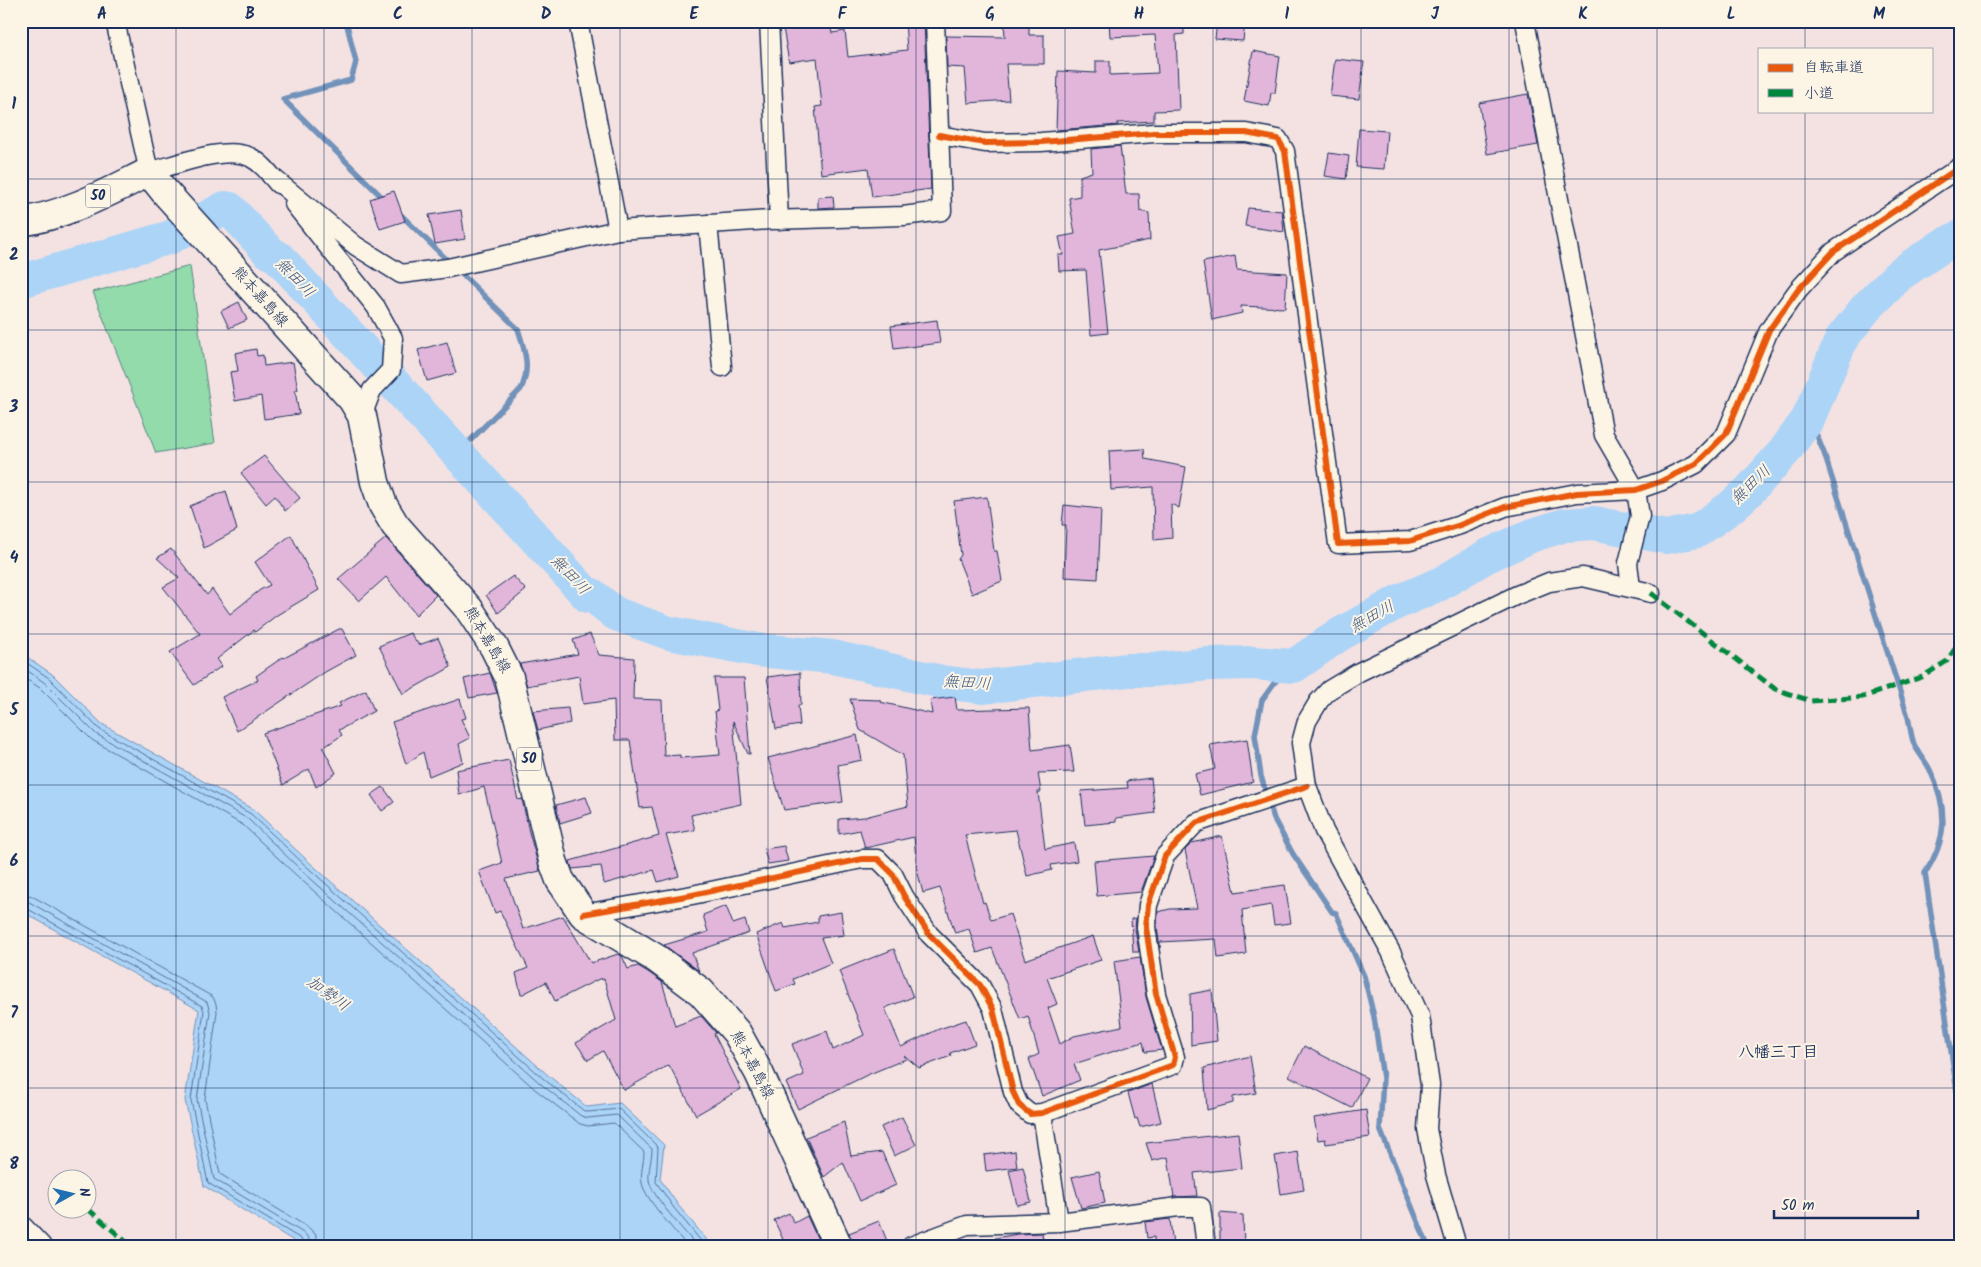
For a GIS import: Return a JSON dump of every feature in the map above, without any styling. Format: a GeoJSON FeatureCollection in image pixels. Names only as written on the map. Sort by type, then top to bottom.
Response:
{"type":"FeatureCollection","features":[{"type":"Feature","properties":{"kind":"main road","name":"50"},"geometry":{"type":"LineString","coordinates":[[21,222],[40,219],[157,182]]}},
{"type":"Feature","properties":{"kind":"main road","name":"熊本嘉島線"},"geometry":{"type":"LineString","coordinates":[[157,182],[352,399],[362,416],[375,482],[383,505],[395,525],[470,609],[494,647],[509,676],[553,861],[560,880],[582,914],[657,959],[701,992],[738,1033],[838,1246]]}},
{"type":"Feature","properties":{"kind":"street"},"geometry":{"type":"LineString","coordinates":[[115,21],[157,182],[205,157],[235,152],[250,157],[264,167],[376,308],[394,338],[391,370],[372,390],[362,416]]}},
{"type":"Feature","properties":{"kind":"street"},"geometry":{"type":"LineString","coordinates":[[578,21],[618,230]]}},
{"type":"Feature","properties":{"kind":"street"},"geometry":{"type":"LineString","coordinates":[[769,21],[779,220]]}},
{"type":"Feature","properties":{"kind":"street"},"geometry":{"type":"LineString","coordinates":[[271,176],[356,246],[401,274],[448,268],[618,230],[779,220],[903,216],[942,211],[935,21]]}},
{"type":"Feature","properties":{"kind":"street"},"geometry":{"type":"LineString","coordinates":[[1525,21],[1604,435],[1636,490],[1640,516],[1628,563],[1630,582]]}},
{"type":"Feature","properties":{"kind":"street"},"geometry":{"type":"LineString","coordinates":[[939,134],[985,143],[1041,142],[1154,133],[1246,133],[1278,139],[1285,151],[1338,544],[1410,541],[1460,525],[1505,507],[1577,493],[1636,490],[1662,481],[1696,464],[1726,434],[1769,330],[1798,290],[1833,252],[1960,167]]}},
{"type":"Feature","properties":{"kind":"street"},"geometry":{"type":"LineString","coordinates":[[708,224],[722,367]]}},
{"type":"Feature","properties":{"kind":"street"},"geometry":{"type":"LineString","coordinates":[[1457,1246],[1436,1175],[1427,1129],[1430,1085],[1420,1016],[1392,952],[1324,831],[1308,786],[1301,743],[1307,721],[1319,701],[1329,690],[1359,672],[1517,595],[1549,582],[1583,577],[1630,582],[1651,593]]}},
{"type":"Feature","properties":{"kind":"street"},"geometry":{"type":"LineString","coordinates":[[582,914],[692,896],[862,859],[878,859],[893,874],[904,896],[929,934],[980,985],[993,1009],[1013,1092],[1019,1106],[1030,1114],[1042,1113],[1172,1065],[1175,1057],[1156,994],[1146,928],[1148,905],[1165,856],[1196,823],[1308,786]]}},
{"type":"Feature","properties":{"kind":"street"},"geometry":{"type":"LineString","coordinates":[[1042,1113],[1059,1222]]}},
{"type":"Feature","properties":{"kind":"street"},"geometry":{"type":"LineString","coordinates":[[911,1246],[967,1225],[1059,1222],[1179,1207],[1201,1207],[1206,1246]]}},
{"type":"Feature","properties":{"kind":"street"},"geometry":{"type":"LineString","coordinates":[[21,1224],[42,1246]]}},
{"type":"Feature","properties":{"kind":"green space"},"geometry":{"type":"Polygon","coordinates":[[[190,266],[215,443],[156,453],[93,292],[190,266]]]}},
{"type":"Feature","properties":{"kind":"water","name":"加勢川"},"geometry":{"type":"Polygon","coordinates":[[[21,653],[52,674],[102,724],[254,810],[308,861],[549,1076],[587,1107],[620,1103],[664,1145],[660,1179],[678,1205],[712,1246],[302,1246],[204,1186],[185,1100],[199,1010],[21,911],[21,653]]]}},
{"type":"Feature","properties":{"kind":"building"},"geometry":{"type":"Polygon","coordinates":[[[829,21],[832,33],[845,31],[848,57],[907,50],[905,21],[924,21],[931,189],[872,197],[868,168],[821,174],[815,107],[822,106],[817,58],[789,62],[783,28],[829,21]]]}},
{"type":"Feature","properties":{"kind":"building"},"geometry":{"type":"Polygon","coordinates":[[[1004,21],[1029,21],[1029,35],[1044,35],[1044,64],[1006,64],[1009,100],[968,103],[965,68],[947,67],[946,36],[1005,37],[1004,21]]]}},
{"type":"Feature","properties":{"kind":"building"},"geometry":{"type":"Polygon","coordinates":[[[1109,21],[1184,21],[1184,34],[1176,35],[1179,110],[1154,111],[1154,121],[1056,130],[1058,71],[1096,73],[1096,61],[1110,61],[1110,75],[1158,73],[1155,35],[1110,37],[1109,21]]]}},
{"type":"Feature","properties":{"kind":"building"},"geometry":{"type":"Polygon","coordinates":[[[1217,21],[1245,21],[1243,41],[1215,39],[1217,21]]]}},
{"type":"Feature","properties":{"kind":"building"},"geometry":{"type":"Polygon","coordinates":[[[1253,51],[1280,56],[1275,93],[1271,93],[1269,106],[1244,101],[1253,51]]]}},
{"type":"Feature","properties":{"kind":"building"},"geometry":{"type":"Polygon","coordinates":[[[1335,59],[1364,62],[1359,99],[1330,96],[1335,59]]]}},
{"type":"Feature","properties":{"kind":"building"},"geometry":{"type":"Polygon","coordinates":[[[1528,94],[1538,145],[1487,154],[1479,103],[1528,94]]]}},
{"type":"Feature","properties":{"kind":"building"},"geometry":{"type":"Polygon","coordinates":[[[1359,129],[1387,131],[1384,169],[1356,167],[1359,129]]]}},
{"type":"Feature","properties":{"kind":"building"},"geometry":{"type":"Polygon","coordinates":[[[1120,146],[1126,194],[1139,194],[1140,211],[1149,213],[1150,240],[1099,250],[1108,333],[1091,335],[1086,270],[1059,271],[1058,255],[1063,255],[1059,237],[1075,234],[1069,198],[1080,196],[1080,176],[1092,172],[1091,149],[1120,146]]]}},
{"type":"Feature","properties":{"kind":"building"},"geometry":{"type":"Polygon","coordinates":[[[1329,153],[1349,156],[1346,179],[1325,176],[1329,153]]]}},
{"type":"Feature","properties":{"kind":"building"},"geometry":{"type":"Polygon","coordinates":[[[394,191],[405,221],[380,229],[370,199],[394,191]]]}},
{"type":"Feature","properties":{"kind":"building"},"geometry":{"type":"Polygon","coordinates":[[[833,196],[834,207],[818,208],[818,197],[833,196]]]}},
{"type":"Feature","properties":{"kind":"building"},"geometry":{"type":"Polygon","coordinates":[[[1248,208],[1282,211],[1284,232],[1245,226],[1248,208]]]}},
{"type":"Feature","properties":{"kind":"building"},"geometry":{"type":"Polygon","coordinates":[[[461,210],[465,239],[435,244],[429,215],[461,210]]]}},
{"type":"Feature","properties":{"kind":"building"},"geometry":{"type":"Polygon","coordinates":[[[1235,256],[1237,270],[1287,273],[1285,308],[1241,306],[1242,313],[1212,320],[1203,262],[1235,256]]]}},
{"type":"Feature","properties":{"kind":"building"},"geometry":{"type":"Polygon","coordinates":[[[239,302],[247,320],[229,328],[221,311],[239,302]]]}},
{"type":"Feature","properties":{"kind":"building"},"geometry":{"type":"Polygon","coordinates":[[[937,320],[940,343],[894,349],[891,326],[937,320]]]}},
{"type":"Feature","properties":{"kind":"building"},"geometry":{"type":"Polygon","coordinates":[[[447,342],[456,373],[427,381],[418,350],[447,342]]]}},
{"type":"Feature","properties":{"kind":"building"},"geometry":{"type":"Polygon","coordinates":[[[256,349],[257,356],[263,355],[264,366],[293,362],[298,390],[295,390],[299,414],[264,419],[261,396],[235,401],[230,372],[238,371],[235,353],[256,349]]]}},
{"type":"Feature","properties":{"kind":"building"},"geometry":{"type":"Polygon","coordinates":[[[1144,449],[1145,459],[1186,467],[1179,508],[1171,504],[1172,538],[1154,540],[1153,487],[1111,490],[1109,451],[1144,449]]]}},
{"type":"Feature","properties":{"kind":"building"},"geometry":{"type":"Polygon","coordinates":[[[264,456],[300,498],[285,511],[275,496],[266,504],[241,473],[264,456]]]}},
{"type":"Feature","properties":{"kind":"building"},"geometry":{"type":"Polygon","coordinates":[[[226,491],[237,530],[204,548],[190,506],[226,491]]]}},
{"type":"Feature","properties":{"kind":"building"},"geometry":{"type":"Polygon","coordinates":[[[987,497],[994,551],[997,551],[1002,581],[972,594],[958,559],[961,555],[954,501],[987,497]]]}},
{"type":"Feature","properties":{"kind":"building"},"geometry":{"type":"Polygon","coordinates":[[[1064,505],[1101,509],[1098,579],[1064,577],[1066,525],[1062,525],[1064,505]]]}},
{"type":"Feature","properties":{"kind":"building"},"geometry":{"type":"Polygon","coordinates":[[[291,535],[319,590],[277,615],[255,632],[254,630],[217,659],[222,666],[194,685],[170,652],[200,634],[163,587],[179,578],[157,558],[171,549],[207,595],[212,589],[230,614],[260,590],[270,585],[255,562],[291,535]]]}},
{"type":"Feature","properties":{"kind":"building"},"geometry":{"type":"Polygon","coordinates":[[[386,538],[436,595],[416,615],[386,577],[359,601],[338,579],[386,538]]]}},
{"type":"Feature","properties":{"kind":"building"},"geometry":{"type":"Polygon","coordinates":[[[513,576],[526,590],[498,613],[486,595],[513,576]]]}},
{"type":"Feature","properties":{"kind":"building"},"geometry":{"type":"Polygon","coordinates":[[[342,629],[356,655],[325,672],[237,731],[222,697],[258,680],[256,676],[283,657],[342,629]]]}},
{"type":"Feature","properties":{"kind":"building"},"geometry":{"type":"Polygon","coordinates":[[[410,633],[419,645],[438,638],[451,667],[403,694],[379,646],[410,633]]]}},
{"type":"Feature","properties":{"kind":"building"},"geometry":{"type":"Polygon","coordinates":[[[590,634],[599,655],[634,658],[633,699],[662,700],[664,756],[680,755],[680,758],[720,755],[715,711],[718,710],[714,678],[744,678],[750,754],[748,754],[733,721],[741,804],[691,815],[695,830],[666,835],[679,876],[658,882],[654,870],[604,884],[601,866],[572,869],[570,861],[659,836],[652,807],[640,808],[630,740],[615,740],[614,700],[583,704],[579,676],[527,686],[520,664],[578,654],[573,640],[590,634]]]}},
{"type":"Feature","properties":{"kind":"building"},"geometry":{"type":"Polygon","coordinates":[[[490,673],[497,693],[469,698],[464,679],[490,673]]]}},
{"type":"Feature","properties":{"kind":"building"},"geometry":{"type":"Polygon","coordinates":[[[800,673],[801,705],[798,705],[800,725],[776,729],[767,677],[800,673]]]}},
{"type":"Feature","properties":{"kind":"building"},"geometry":{"type":"Polygon","coordinates":[[[366,690],[374,711],[339,730],[342,735],[323,748],[336,773],[316,787],[309,769],[283,785],[263,733],[341,706],[339,703],[366,690]]]}},
{"type":"Feature","properties":{"kind":"building"},"geometry":{"type":"Polygon","coordinates":[[[955,697],[957,710],[1029,708],[1032,750],[1070,745],[1074,772],[1038,773],[1041,792],[1038,792],[1045,849],[1074,843],[1077,861],[1051,865],[1052,870],[1027,876],[1016,830],[965,835],[983,903],[985,902],[991,920],[1010,914],[1025,960],[1093,936],[1101,960],[1047,978],[1057,1004],[1048,1008],[1060,1044],[1074,1036],[1122,1026],[1114,961],[1140,957],[1146,997],[1162,1050],[1145,1052],[1143,1042],[1074,1064],[1080,1080],[1042,1096],[1029,1059],[1039,1054],[1028,1016],[1020,1019],[992,948],[977,953],[969,929],[955,933],[940,888],[923,893],[917,870],[914,837],[865,848],[860,830],[839,834],[839,819],[865,817],[908,806],[903,755],[860,730],[850,699],[880,700],[880,702],[932,714],[930,700],[955,697]]]}},
{"type":"Feature","properties":{"kind":"building"},"geometry":{"type":"Polygon","coordinates":[[[460,699],[466,718],[461,719],[470,738],[459,744],[463,762],[429,776],[423,752],[406,764],[392,722],[460,699]]]}},
{"type":"Feature","properties":{"kind":"building"},"geometry":{"type":"Polygon","coordinates":[[[568,708],[570,723],[538,730],[533,711],[568,708]]]}},
{"type":"Feature","properties":{"kind":"building"},"geometry":{"type":"Polygon","coordinates":[[[857,735],[862,760],[838,765],[843,802],[784,810],[768,758],[857,735]]]}},
{"type":"Feature","properties":{"kind":"building"},"geometry":{"type":"Polygon","coordinates":[[[1247,739],[1253,782],[1200,795],[1195,774],[1215,769],[1210,745],[1247,739]]]}},
{"type":"Feature","properties":{"kind":"building"},"geometry":{"type":"Polygon","coordinates":[[[509,760],[518,800],[522,799],[540,871],[506,879],[523,929],[563,916],[591,963],[618,954],[622,956],[628,969],[638,966],[662,982],[675,1026],[701,1016],[716,1033],[714,1034],[741,1089],[696,1115],[669,1065],[624,1090],[603,1051],[588,1060],[576,1043],[616,1020],[604,979],[602,980],[601,978],[555,1001],[546,982],[521,995],[516,973],[528,968],[500,911],[495,913],[479,871],[502,863],[484,787],[459,795],[456,770],[509,760]]]}},
{"type":"Feature","properties":{"kind":"building"},"geometry":{"type":"Polygon","coordinates":[[[1151,778],[1155,813],[1116,818],[1116,822],[1085,825],[1081,791],[1128,788],[1127,781],[1151,778]]]}},
{"type":"Feature","properties":{"kind":"building"},"geometry":{"type":"Polygon","coordinates":[[[383,787],[394,802],[382,811],[371,795],[383,787]]]}},
{"type":"Feature","properties":{"kind":"building"},"geometry":{"type":"Polygon","coordinates":[[[586,797],[592,813],[560,823],[556,805],[586,797]]]}},
{"type":"Feature","properties":{"kind":"building"},"geometry":{"type":"Polygon","coordinates":[[[1222,836],[1235,892],[1285,885],[1291,923],[1274,925],[1271,905],[1242,910],[1246,954],[1218,958],[1216,939],[1160,942],[1160,948],[1157,927],[1158,912],[1170,909],[1197,908],[1185,850],[1192,843],[1222,836]]]}},
{"type":"Feature","properties":{"kind":"building"},"geometry":{"type":"Polygon","coordinates":[[[784,846],[788,861],[768,864],[764,849],[784,846]]]}},
{"type":"Feature","properties":{"kind":"building"},"geometry":{"type":"Polygon","coordinates":[[[1154,856],[1141,892],[1097,896],[1094,861],[1154,856]]]}},
{"type":"Feature","properties":{"kind":"building"},"geometry":{"type":"Polygon","coordinates":[[[726,906],[733,924],[745,920],[749,933],[692,953],[699,971],[664,945],[708,932],[703,915],[726,906]]]}},
{"type":"Feature","properties":{"kind":"building"},"geometry":{"type":"Polygon","coordinates":[[[841,912],[844,935],[821,938],[831,963],[793,979],[795,984],[776,991],[756,934],[783,923],[785,928],[818,922],[818,916],[841,912]]]}},
{"type":"Feature","properties":{"kind":"building"},"geometry":{"type":"Polygon","coordinates":[[[1136,918],[1135,929],[1139,952],[1133,952],[1131,919],[1136,918]]]}},
{"type":"Feature","properties":{"kind":"building"},"geometry":{"type":"Polygon","coordinates":[[[894,949],[913,997],[885,1008],[901,1047],[939,1029],[966,1020],[975,1044],[950,1053],[951,1056],[919,1068],[904,1055],[906,1059],[867,1075],[798,1109],[786,1083],[804,1075],[792,1044],[827,1031],[833,1050],[864,1035],[839,971],[894,949]]]}},
{"type":"Feature","properties":{"kind":"building"},"geometry":{"type":"Polygon","coordinates":[[[1212,990],[1217,1041],[1191,1045],[1190,994],[1212,990]]]}},
{"type":"Feature","properties":{"kind":"building"},"geometry":{"type":"Polygon","coordinates":[[[1304,1046],[1367,1078],[1352,1108],[1289,1076],[1304,1046]]]}},
{"type":"Feature","properties":{"kind":"building"},"geometry":{"type":"Polygon","coordinates":[[[1250,1056],[1256,1093],[1233,1097],[1233,1103],[1207,1110],[1204,1068],[1250,1056]]]}},
{"type":"Feature","properties":{"kind":"building"},"geometry":{"type":"Polygon","coordinates":[[[1152,1084],[1161,1122],[1140,1127],[1137,1118],[1135,1119],[1128,1093],[1152,1084]]]}},
{"type":"Feature","properties":{"kind":"building"},"geometry":{"type":"Polygon","coordinates":[[[1366,1110],[1370,1137],[1326,1144],[1325,1139],[1318,1140],[1314,1118],[1366,1110]]]}},
{"type":"Feature","properties":{"kind":"building"},"geometry":{"type":"Polygon","coordinates":[[[902,1117],[916,1145],[894,1156],[881,1127],[902,1117]]]}},
{"type":"Feature","properties":{"kind":"building"},"geometry":{"type":"Polygon","coordinates":[[[844,1122],[851,1156],[882,1152],[896,1185],[860,1201],[843,1162],[824,1177],[806,1137],[844,1122]]]}},
{"type":"Feature","properties":{"kind":"building"},"geometry":{"type":"Polygon","coordinates":[[[1238,1133],[1242,1168],[1194,1173],[1197,1196],[1174,1197],[1168,1157],[1152,1161],[1146,1143],[1238,1133]]]}},
{"type":"Feature","properties":{"kind":"building"},"geometry":{"type":"Polygon","coordinates":[[[1015,1151],[1017,1167],[986,1171],[984,1155],[1015,1151]]]}},
{"type":"Feature","properties":{"kind":"building"},"geometry":{"type":"Polygon","coordinates":[[[1298,1152],[1304,1190],[1281,1194],[1275,1156],[1298,1152]]]}},
{"type":"Feature","properties":{"kind":"building"},"geometry":{"type":"Polygon","coordinates":[[[1023,1167],[1031,1202],[1017,1205],[1009,1170],[1023,1167]]]}},
{"type":"Feature","properties":{"kind":"building"},"geometry":{"type":"Polygon","coordinates":[[[1099,1171],[1105,1203],[1081,1208],[1072,1177],[1099,1171]]]}},
{"type":"Feature","properties":{"kind":"building"},"geometry":{"type":"Polygon","coordinates":[[[789,1213],[794,1223],[807,1216],[819,1242],[810,1246],[786,1246],[774,1220],[789,1213]]]}},
{"type":"Feature","properties":{"kind":"building"},"geometry":{"type":"Polygon","coordinates":[[[1220,1213],[1243,1215],[1244,1246],[1220,1246],[1220,1213]]]}},
{"type":"Feature","properties":{"kind":"building"},"geometry":{"type":"Polygon","coordinates":[[[1170,1219],[1173,1246],[1154,1246],[1154,1237],[1147,1238],[1145,1222],[1170,1219]]]}},
{"type":"Feature","properties":{"kind":"building"},"geometry":{"type":"Polygon","coordinates":[[[879,1221],[889,1246],[853,1246],[849,1233],[879,1221]]]}},
{"type":"Feature","properties":{"kind":"building"},"geometry":{"type":"Polygon","coordinates":[[[1042,1233],[1044,1246],[996,1246],[995,1238],[1018,1234],[1042,1233]]]}},
{"type":"Feature","properties":{"kind":"waterway"},"geometry":{"type":"LineString","coordinates":[[346,21],[356,62],[351,80],[283,99],[385,200]]}},
{"type":"Feature","properties":{"kind":"waterway","name":"無田川"},"geometry":{"type":"LineString","coordinates":[[21,281],[171,237],[225,208],[230,209],[268,251],[279,258],[588,596],[592,595],[616,614],[669,633],[758,650],[833,657],[942,682],[982,687],[1128,670],[1153,670],[1209,664],[1252,663],[1294,666],[1337,636],[1398,602],[1440,584],[1487,556],[1533,535],[1565,525],[1593,523],[1666,537],[1697,531],[1731,507],[1749,491],[1784,452],[1808,419],[1842,338],[1866,308],[1900,274],[1942,246],[1960,237]]}},
{"type":"Feature","properties":{"kind":"waterway"},"geometry":{"type":"LineString","coordinates":[[399,213],[518,329],[525,352],[526,374],[521,389],[458,453]]}},
{"type":"Feature","properties":{"kind":"waterway"},"geometry":{"type":"LineString","coordinates":[[1808,419],[1824,453],[1908,717],[1914,744],[1930,770],[1940,797],[1943,823],[1941,835],[1933,860],[1925,873],[1960,1112]]}},
{"type":"Feature","properties":{"kind":"waterway"},"geometry":{"type":"LineString","coordinates":[[1294,666],[1275,682],[1262,700],[1255,735],[1261,776],[1274,819],[1293,854],[1332,912],[1336,913],[1364,976],[1374,1017],[1383,1078],[1380,1129],[1428,1246]]}},
{"type":"Feature","properties":{"kind":"marked path"},"geometry":{"type":"LineString","coordinates":[[1651,593],[1775,689],[1811,701],[1863,697],[1922,677],[1947,661],[1960,641]]}},
{"type":"Feature","properties":{"kind":"marked path"},"geometry":{"type":"LineString","coordinates":[[98,1218],[131,1246]]}},
{"type":"Feature","properties":{"kind":"cycle path"},"geometry":{"type":"LineString","coordinates":[[939,135],[985,143],[1041,142],[1154,133],[1246,133],[1278,139],[1285,151],[1338,544],[1410,541],[1460,525],[1505,507],[1577,493],[1636,490],[1662,481],[1696,464],[1726,434],[1769,330],[1798,290],[1833,252],[1960,167]]}},
{"type":"Feature","properties":{"kind":"cycle path"},"geometry":{"type":"LineString","coordinates":[[583,914],[692,895],[862,859],[878,859],[893,874],[904,896],[929,934],[980,985],[993,1009],[1013,1092],[1019,1105],[1030,1114],[1042,1113],[1173,1065],[1175,1057],[1156,994],[1146,927],[1148,905],[1165,856],[1196,823],[1307,786]]}},
{"type":"Feature","properties":{"kind":"district","name":"八幡三丁目"},"geometry":{"type":"Point","coordinates":[1778,1052]}}]}
